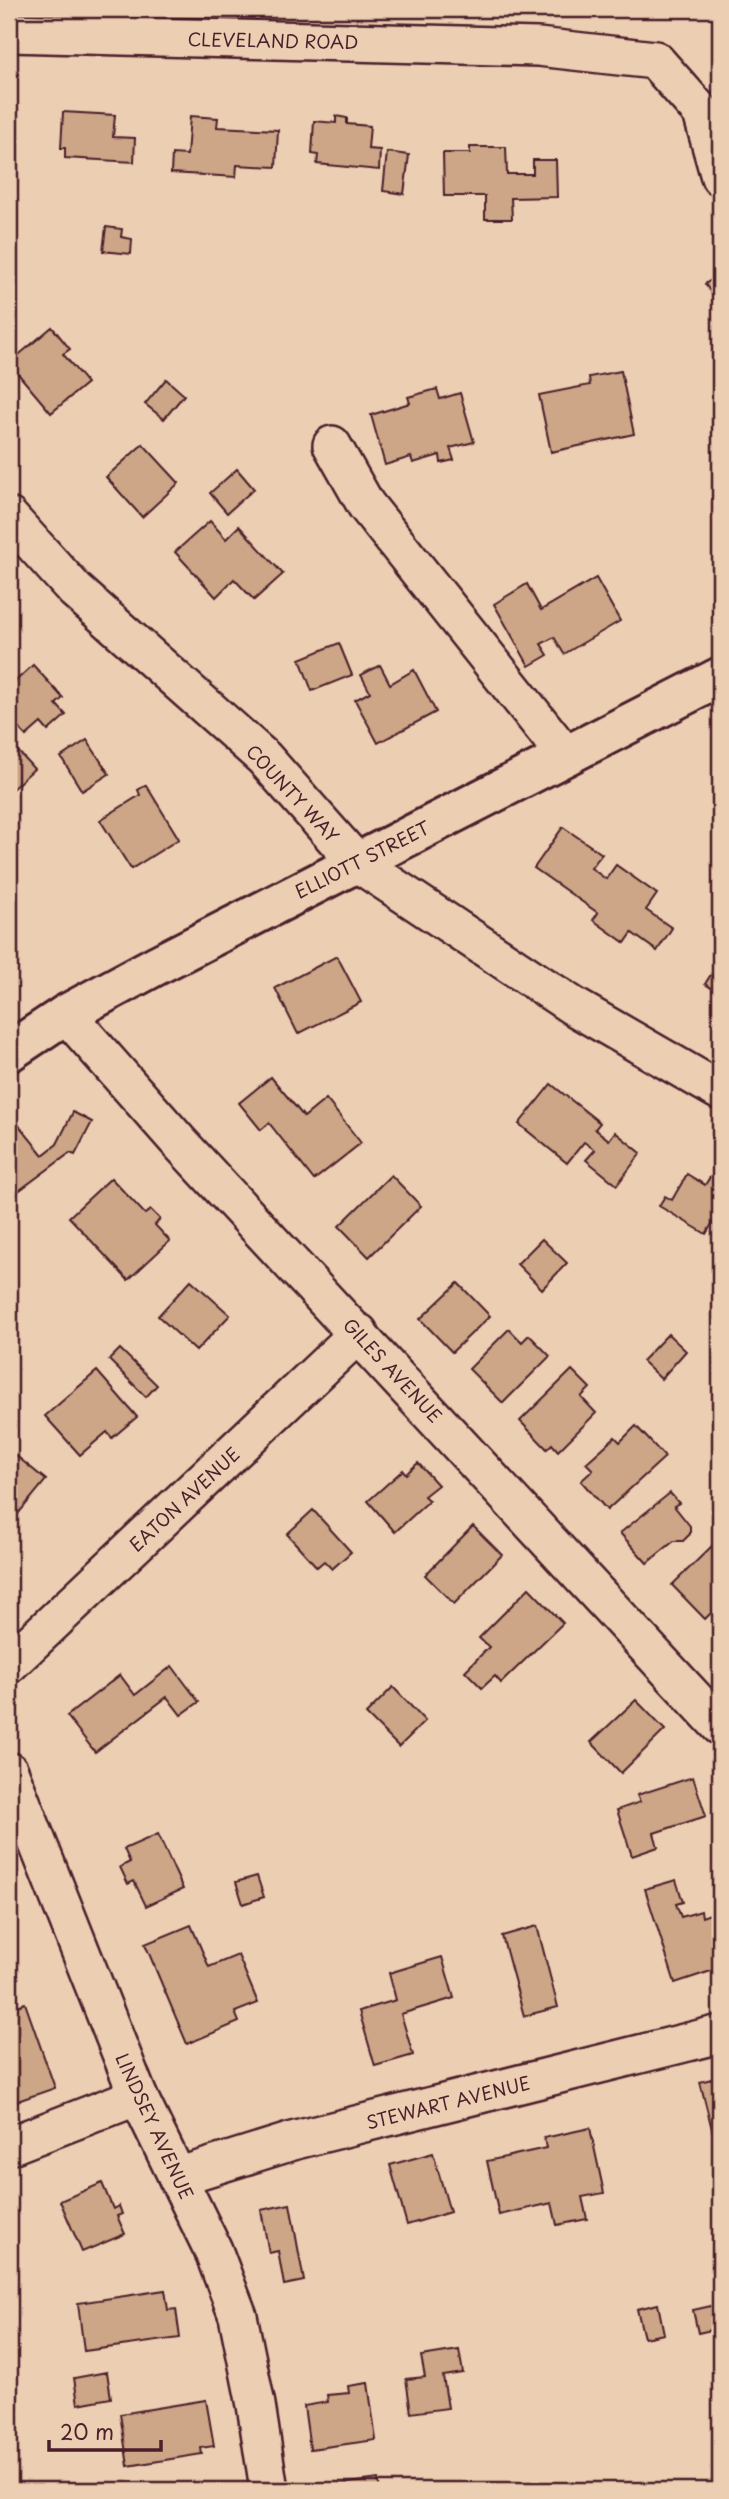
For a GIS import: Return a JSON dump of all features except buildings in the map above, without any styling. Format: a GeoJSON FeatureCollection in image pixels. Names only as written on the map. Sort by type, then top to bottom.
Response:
{"type":"FeatureCollection","features":[{"type":"Feature","properties":{"kind":"main road","name":"ELLIOTT STREET"},"geometry":{"type":"LineString","coordinates":[[9,1052],[66,1014],[356,862],[720,677]]}},
{"type":"Feature","properties":{"kind":"street","name":"CLEVELAND ROAD"},"geometry":{"type":"LineString","coordinates":[[9,33],[538,47],[655,60],[702,113],[720,177]]}},
{"type":"Feature","properties":{"kind":"street"},"geometry":{"type":"LineString","coordinates":[[332,445],[366,505],[566,756]]}},
{"type":"Feature","properties":{"kind":"street","name":"COUNTY WAY"},"geometry":{"type":"LineString","coordinates":[[9,517],[75,590],[264,758],[356,862],[573,1006],[720,1091]]}},
{"type":"Feature","properties":{"kind":"street","name":"GILES AVENUE"},"geometry":{"type":"LineString","coordinates":[[66,1014],[178,1140],[720,1726]]}},
{"type":"Feature","properties":{"kind":"street","name":"EATON AVENUE"},"geometry":{"type":"LineString","coordinates":[[9,1664],[359,1333]]}},
{"type":"Feature","properties":{"kind":"street","name":"LINDSEY AVENUE"},"geometry":{"type":"LineString","coordinates":[[9,1771],[138,2096],[213,2250],[237,2316],[256,2404],[269,2490]]}},
{"type":"Feature","properties":{"kind":"street","name":"STEWART AVENUE"},"geometry":{"type":"LineString","coordinates":[[177,2176],[296,2140],[720,2034]]}},
{"type":"Feature","properties":{"kind":"street"},"geometry":{"type":"LineString","coordinates":[[9,2146],[138,2096]]}}]}
